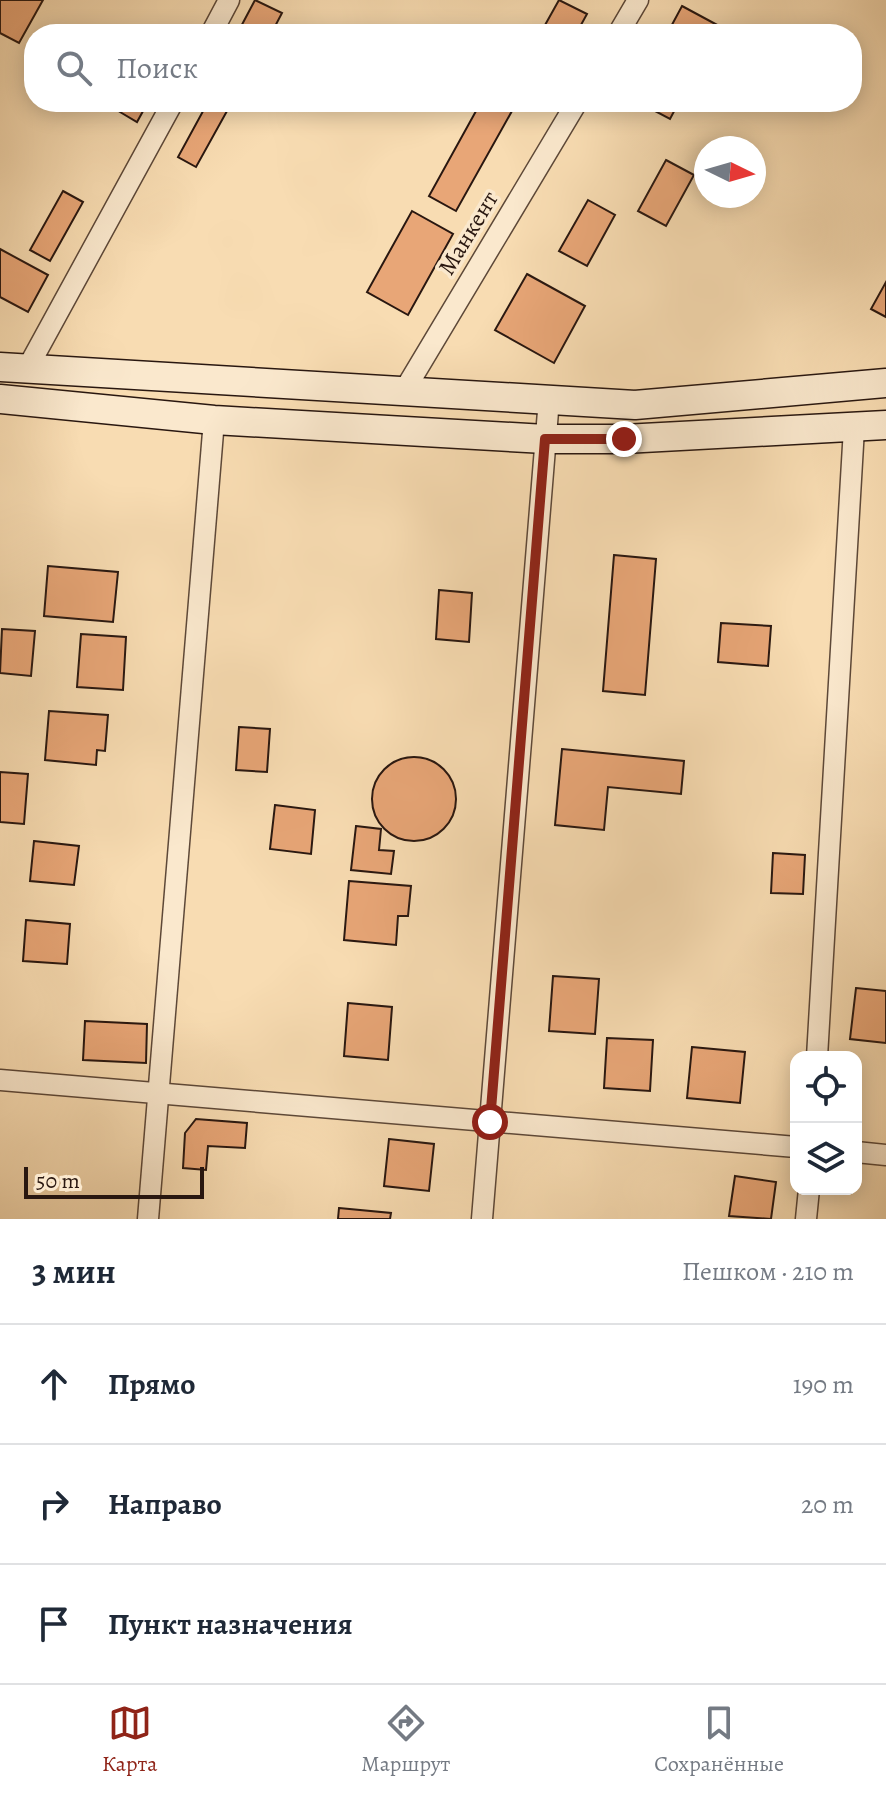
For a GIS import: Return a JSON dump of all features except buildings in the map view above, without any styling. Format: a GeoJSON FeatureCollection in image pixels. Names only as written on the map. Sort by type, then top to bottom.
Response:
{"type":"FeatureCollection","features":[{"type":"Feature","properties":{"kind":"main road"},"geometry":{"type":"LineString","coordinates":[[14,368],[635,405],[886,383]]}},
{"type":"Feature","properties":{"kind":"main road"},"geometry":{"type":"LineString","coordinates":[[0,399],[214,420],[545,439],[624,439],[886,425]]}},
{"type":"Feature","properties":{"kind":"street"},"geometry":{"type":"LineString","coordinates":[[216,24],[229,0]]}},
{"type":"Feature","properties":{"kind":"street"},"geometry":{"type":"LineString","coordinates":[[624,24],[638,0]]}},
{"type":"Feature","properties":{"kind":"street"},"geometry":{"type":"LineString","coordinates":[[14,368],[167,112]]}},
{"type":"Feature","properties":{"kind":"street","name":"Манкент"},"geometry":{"type":"LineString","coordinates":[[404,391],[571,112]]}},
{"type":"Feature","properties":{"kind":"street"},"geometry":{"type":"LineString","coordinates":[[482,1219],[549,399]]}},
{"type":"Feature","properties":{"kind":"street"},"geometry":{"type":"LineString","coordinates":[[148,1219],[214,420]]}},
{"type":"Feature","properties":{"kind":"street"},"geometry":{"type":"LineString","coordinates":[[817,1051],[854,428]]}},
{"type":"Feature","properties":{"kind":"street"},"geometry":{"type":"LineString","coordinates":[[0,1080],[790,1147]]}},
{"type":"Feature","properties":{"kind":"street"},"geometry":{"type":"LineString","coordinates":[[862,1153],[886,1155]]}},
{"type":"Feature","properties":{"kind":"street"},"geometry":{"type":"LineString","coordinates":[[806,1219],[808,1195]]}},
{"type":"Feature","properties":{"kind":"route"},"geometry":{"type":"LineString","coordinates":[[490,1122],[545,439],[624,439]]}}]}
